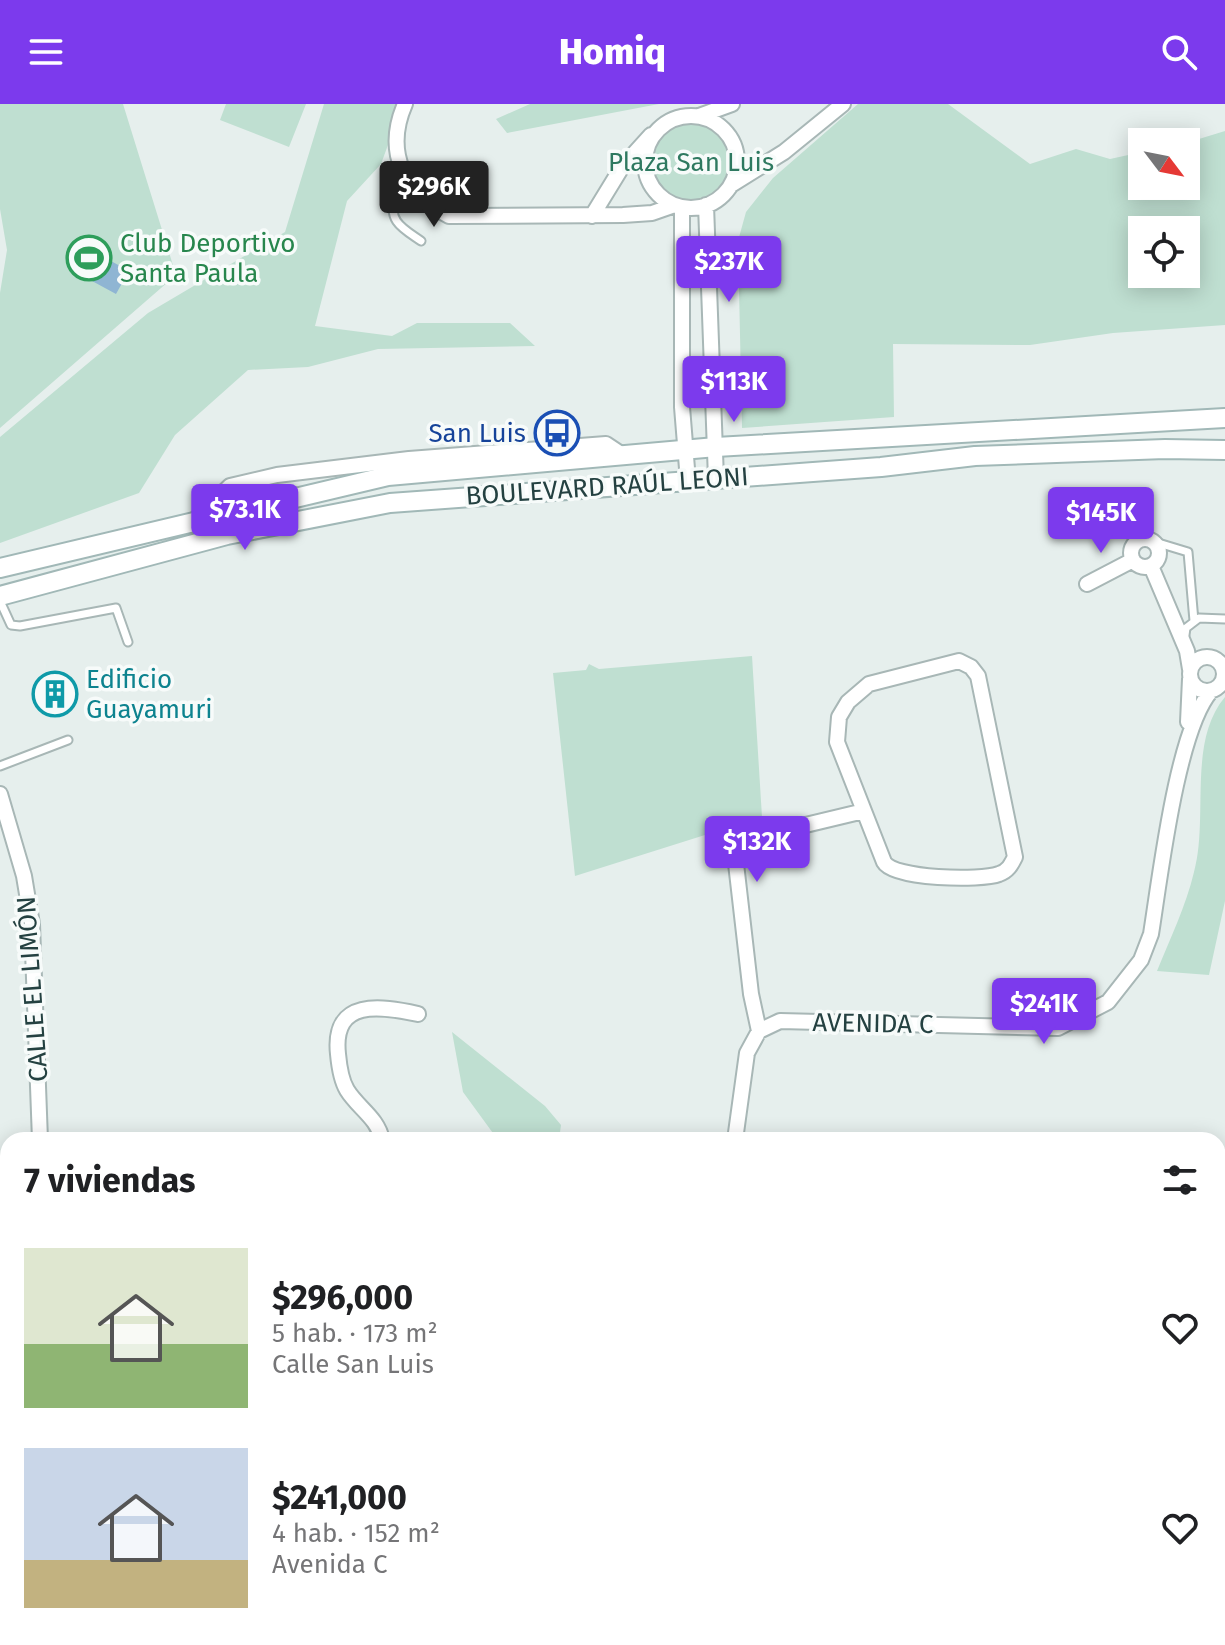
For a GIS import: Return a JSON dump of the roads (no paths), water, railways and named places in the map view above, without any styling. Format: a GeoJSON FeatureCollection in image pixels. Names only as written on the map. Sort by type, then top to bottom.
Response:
{"type":"FeatureCollection","features":[{"type":"Feature","properties":{"kind":"main road","name":"BOULEVARD RAÚL LEONI"},"geometry":{"type":"LineString","coordinates":[[0,568],[388,476],[716,447],[1225,418]]}},
{"type":"Feature","properties":{"kind":"main road","name":"BOULEVARD RAÚL LEONI"},"geometry":{"type":"LineString","coordinates":[[0,599],[227,535],[390,503],[975,456],[1165,449],[1225,450]]}},
{"type":"Feature","properties":{"kind":"street"},"geometry":{"type":"LineString","coordinates":[[405,104],[395,142],[396,157],[411,187],[423,202],[449,216],[592,216],[652,213],[678,206],[706,205],[720,198],[730,185],[737,166],[735,147],[724,130],[698,116]]}},
{"type":"Feature","properties":{"kind":"street"},"geometry":{"type":"LineString","coordinates":[[592,216],[640,145],[676,119],[698,116],[732,104]]}},
{"type":"Feature","properties":{"kind":"street"},"geometry":{"type":"LineString","coordinates":[[730,185],[784,152],[843,104]]}},
{"type":"Feature","properties":{"kind":"street"},"geometry":{"type":"LineString","coordinates":[[658,131],[646,154],[647,172],[660,195],[678,206]]}},
{"type":"Feature","properties":{"kind":"street"},"geometry":{"type":"LineString","coordinates":[[706,205],[716,479]]}},
{"type":"Feature","properties":{"kind":"street"},"geometry":{"type":"LineString","coordinates":[[678,206],[682,407],[688,481]]}},
{"type":"Feature","properties":{"kind":"street"},"geometry":{"type":"LineString","coordinates":[[1147,538],[1155,542],[1158,558],[1151,566],[1140,567],[1133,560],[1131,551],[1138,540],[1147,538]]}},
{"type":"Feature","properties":{"kind":"street"},"geometry":{"type":"LineString","coordinates":[[1087,584],[1133,560]]}},
{"type":"Feature","properties":{"kind":"street","name":"AVENIDA C"},"geometry":{"type":"LineString","coordinates":[[1151,566],[1181,631],[1190,674],[1187,743]]}},
{"type":"Feature","properties":{"kind":"street","name":"AVENIDA C"},"geometry":{"type":"LineString","coordinates":[[759,1031],[780,1021],[1058,1028],[1108,1002],[1141,960],[1151,934],[1187,743],[1198,708],[1224,679],[1223,667],[1217,659],[1181,631]]}},
{"type":"Feature","properties":{"kind":"street"},"geometry":{"type":"LineString","coordinates":[[1211,691],[1195,687],[1190,674],[1197,659],[1217,659]]}},
{"type":"Feature","properties":{"kind":"street"},"geometry":{"type":"LineString","coordinates":[[959,661],[971,667],[978,676],[1013,835],[1015,857],[1008,870],[994,876],[923,876],[893,871],[884,862],[864,811],[837,742],[839,717],[848,702],[869,684],[959,661]]}},
{"type":"Feature","properties":{"kind":"street","name":"CALLE EL LIMÓN"},"geometry":{"type":"LineString","coordinates":[[0,794],[24,876],[32,924],[40,1132]]}},
{"type":"Feature","properties":{"kind":"street"},"geometry":{"type":"LineString","coordinates":[[736,1132],[747,1053],[759,1031],[735,855],[747,839],[864,811]]}},
{"type":"Feature","properties":{"kind":"street"},"geometry":{"type":"LineString","coordinates":[[380,1132],[345,1087],[337,1048],[341,1030],[347,1016],[359,1009],[384,1008],[418,1014]]}},
{"type":"Feature","properties":{"kind":"lane"},"geometry":{"type":"LineString","coordinates":[[411,187],[396,197],[394,219],[421,241]]}},
{"type":"Feature","properties":{"kind":"lane"},"geometry":{"type":"LineString","coordinates":[[1155,542],[1188,552],[1194,621]]}},
{"type":"Feature","properties":{"kind":"lane"},"geometry":{"type":"LineString","coordinates":[[0,599],[6,619],[11,625],[20,626],[116,608],[128,642]]}},
{"type":"Feature","properties":{"kind":"lane"},"geometry":{"type":"LineString","coordinates":[[1181,631],[1194,621],[1210,617],[1225,619]]}},
{"type":"Feature","properties":{"kind":"lane"},"geometry":{"type":"LineString","coordinates":[[0,766],[68,740]]}},
{"type":"Feature","properties":{"kind":"water"},"geometry":{"type":"Polygon","coordinates":[[[83,246],[122,267],[131,267],[116,294],[70,269],[83,246]]]}},
{"type":"Feature","properties":{"kind":"place","name":"Club Deportivo Santa Paula"},"geometry":{"type":"Point","coordinates":[89,258]}},
{"type":"Feature","properties":{"kind":"place","name":"San Luis"},"geometry":{"type":"Point","coordinates":[557,433]}},
{"type":"Feature","properties":{"kind":"place","name":"Edificio Guayamuri"},"geometry":{"type":"Point","coordinates":[55,694]}},
{"type":"Feature","properties":{"kind":"park label","name":"Plaza San Luis"},"geometry":{"type":"Point","coordinates":[691,162]}}]}
